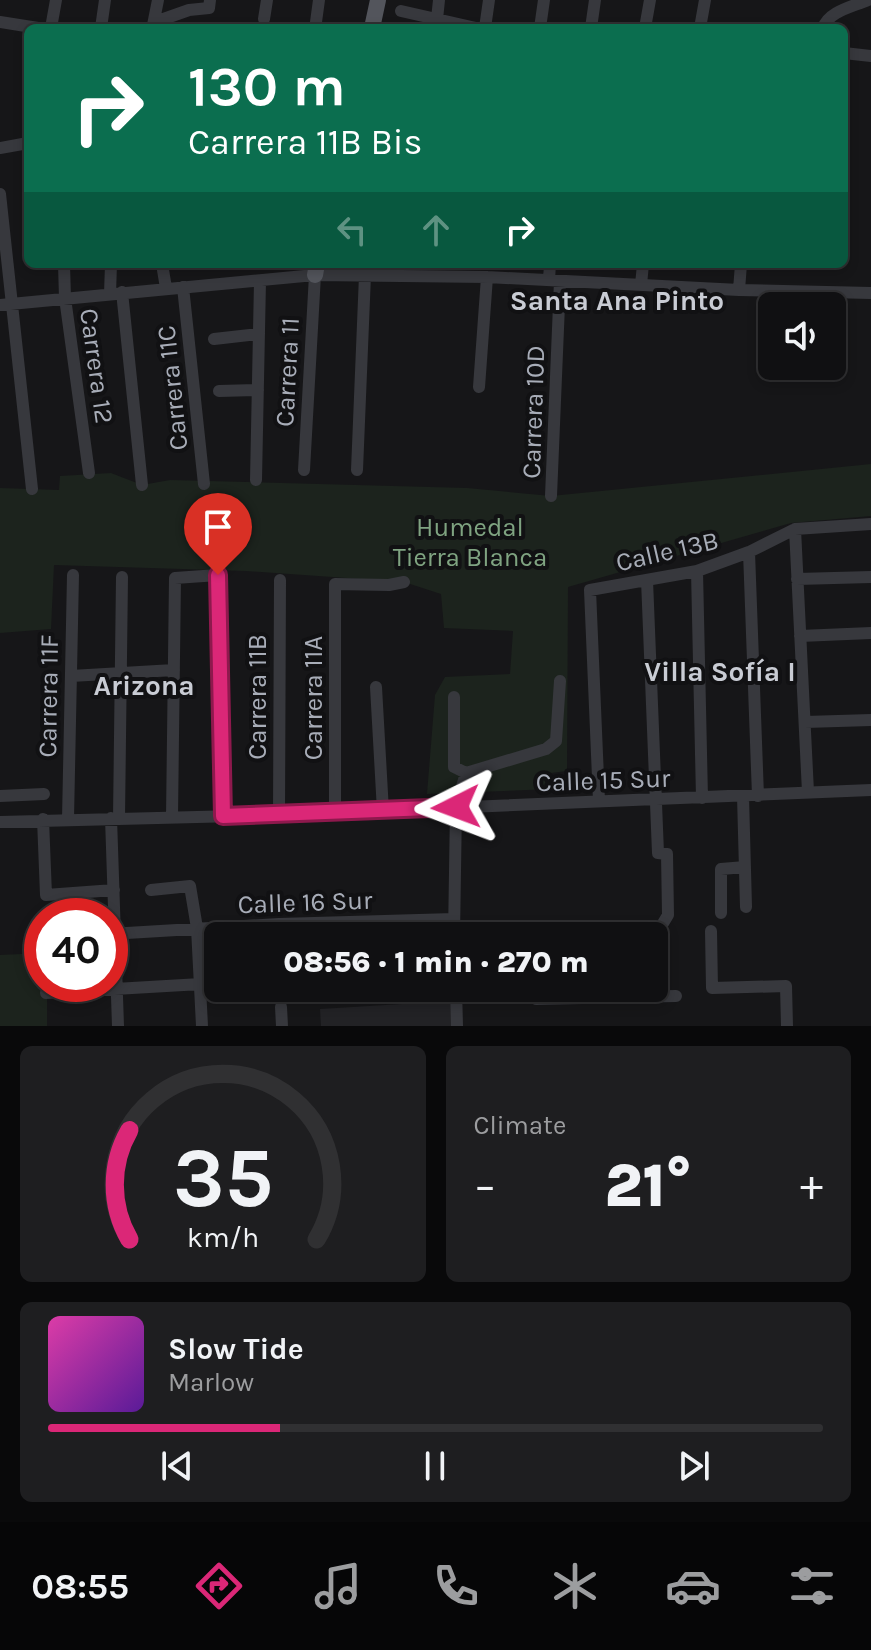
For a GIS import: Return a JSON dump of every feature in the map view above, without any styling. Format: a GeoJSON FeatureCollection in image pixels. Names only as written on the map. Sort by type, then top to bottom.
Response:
{"type":"FeatureCollection","features":[{"type":"Feature","properties":{"kind":"main road"},"geometry":{"type":"LineString","coordinates":[[373,24],[378,0]]}},
{"type":"Feature","properties":{"kind":"street"},"geometry":{"type":"LineString","coordinates":[[52,24],[56,0]]}},
{"type":"Feature","properties":{"kind":"street"},"geometry":{"type":"LineString","coordinates":[[102,24],[105,0]]}},
{"type":"Feature","properties":{"kind":"street"},"geometry":{"type":"LineString","coordinates":[[153,24],[158,0]]}},
{"type":"Feature","properties":{"kind":"street"},"geometry":{"type":"LineString","coordinates":[[264,19],[267,0]]}},
{"type":"Feature","properties":{"kind":"street"},"geometry":{"type":"LineString","coordinates":[[316,22],[319,0]]}},
{"type":"Feature","properties":{"kind":"street"},"geometry":{"type":"LineString","coordinates":[[437,19],[439,0]]}},
{"type":"Feature","properties":{"kind":"street"},"geometry":{"type":"LineString","coordinates":[[486,24],[489,0]]}},
{"type":"Feature","properties":{"kind":"street"},"geometry":{"type":"LineString","coordinates":[[541,24],[544,0]]}},
{"type":"Feature","properties":{"kind":"street"},"geometry":{"type":"LineString","coordinates":[[592,24],[595,0]]}},
{"type":"Feature","properties":{"kind":"street"},"geometry":{"type":"LineString","coordinates":[[646,24],[650,0]]}},
{"type":"Feature","properties":{"kind":"street"},"geometry":{"type":"LineString","coordinates":[[701,24],[705,0]]}},
{"type":"Feature","properties":{"kind":"street"},"geometry":{"type":"LineString","coordinates":[[824,24],[833,14],[868,0]]}},
{"type":"Feature","properties":{"kind":"street"},"geometry":{"type":"LineString","coordinates":[[155,24],[210,4]]}},
{"type":"Feature","properties":{"kind":"street"},"geometry":{"type":"LineString","coordinates":[[401,11],[459,24]]}},
{"type":"Feature","properties":{"kind":"street"},"geometry":{"type":"LineString","coordinates":[[0,22],[24,26]]}},
{"type":"Feature","properties":{"kind":"street"},"geometry":{"type":"LineString","coordinates":[[848,53],[871,56]]}},
{"type":"Feature","properties":{"kind":"street"},"geometry":{"type":"LineString","coordinates":[[0,148],[24,144]]}},
{"type":"Feature","properties":{"kind":"street"},"geometry":{"type":"LineString","coordinates":[[0,194],[6,304],[32,489]]}},
{"type":"Feature","properties":{"kind":"street","name":"Carrera 12"},"geometry":{"type":"LineString","coordinates":[[64,268],[65,298],[89,473]]}},
{"type":"Feature","properties":{"kind":"street"},"geometry":{"type":"LineString","coordinates":[[112,268],[142,485]]}},
{"type":"Feature","properties":{"kind":"street","name":"Carrera 11C"},"geometry":{"type":"LineString","coordinates":[[163,268],[166,288]]}},
{"type":"Feature","properties":{"kind":"street"},"geometry":{"type":"LineString","coordinates":[[276,268],[276,280]]}},
{"type":"Feature","properties":{"kind":"street","name":"Carrera 10D"},"geometry":{"type":"LineString","coordinates":[[551,268],[554,281],[551,496]]}},
{"type":"Feature","properties":{"kind":"street"},"geometry":{"type":"LineString","coordinates":[[641,285],[643,268]]}},
{"type":"Feature","properties":{"kind":"street"},"geometry":{"type":"LineString","coordinates":[[739,290],[741,268]]}},
{"type":"Feature","properties":{"kind":"street"},"geometry":{"type":"LineString","coordinates":[[6,304],[276,280],[316,270],[365,275],[871,293]]}},
{"type":"Feature","properties":{"kind":"street","name":"Carrera 11"},"geometry":{"type":"LineString","coordinates":[[304,470],[316,270]]}},
{"type":"Feature","properties":{"kind":"street"},"geometry":{"type":"LineString","coordinates":[[357,470],[365,275]]}},
{"type":"Feature","properties":{"kind":"street"},"geometry":{"type":"LineString","coordinates":[[479,387],[487,277]]}},
{"type":"Feature","properties":{"kind":"street"},"geometry":{"type":"LineString","coordinates":[[256,480],[260,281]]}},
{"type":"Feature","properties":{"kind":"street","name":"Carrera 11C"},"geometry":{"type":"LineString","coordinates":[[183,287],[204,484]]}},
{"type":"Feature","properties":{"kind":"street"},"geometry":{"type":"LineString","coordinates":[[214,339],[259,334]]}},
{"type":"Feature","properties":{"kind":"street"},"geometry":{"type":"LineString","coordinates":[[219,391],[258,390]]}},
{"type":"Feature","properties":{"kind":"street"},"geometry":{"type":"LineString","coordinates":[[808,792],[795,529],[871,524]]}},
{"type":"Feature","properties":{"kind":"street","name":"Calle 13B"},"geometry":{"type":"LineString","coordinates":[[599,801],[590,590],[697,571],[749,552],[795,529]]}},
{"type":"Feature","properties":{"kind":"street"},"geometry":{"type":"LineString","coordinates":[[749,552],[758,796]]}},
{"type":"Feature","properties":{"kind":"street"},"geometry":{"type":"LineString","coordinates":[[697,571],[702,798]]}},
{"type":"Feature","properties":{"kind":"street","name":"Carrera 11F"},"geometry":{"type":"LineString","coordinates":[[68,819],[73,575]]}},
{"type":"Feature","properties":{"kind":"street"},"geometry":{"type":"LineString","coordinates":[[172,817],[175,578],[218,575],[223,816]]}},
{"type":"Feature","properties":{"kind":"street"},"geometry":{"type":"LineString","coordinates":[[114,898],[122,577]]}},
{"type":"Feature","properties":{"kind":"street"},"geometry":{"type":"LineString","coordinates":[[797,579],[871,577]]}},
{"type":"Feature","properties":{"kind":"street","name":"Carrera 11B"},"geometry":{"type":"LineString","coordinates":[[279,815],[280,580]]}},
{"type":"Feature","properties":{"kind":"street"},"geometry":{"type":"LineString","coordinates":[[647,580],[658,853],[667,854],[668,915],[664,922]]}},
{"type":"Feature","properties":{"kind":"street","name":"Carrera 11A"},"geometry":{"type":"LineString","coordinates":[[335,812],[335,584],[389,585],[404,582]]}},
{"type":"Feature","properties":{"kind":"street"},"geometry":{"type":"LineString","coordinates":[[800,636],[871,633]]}},
{"type":"Feature","properties":{"kind":"street"},"geometry":{"type":"LineString","coordinates":[[71,676],[174,670]]}},
{"type":"Feature","properties":{"kind":"street"},"geometry":{"type":"LineString","coordinates":[[454,697],[454,767],[466,773],[546,749],[556,741],[560,681]]}},
{"type":"Feature","properties":{"kind":"street"},"geometry":{"type":"LineString","coordinates":[[376,687],[383,811]]}},
{"type":"Feature","properties":{"kind":"street"},"geometry":{"type":"LineString","coordinates":[[805,722],[871,720]]}},
{"type":"Feature","properties":{"kind":"street"},"geometry":{"type":"LineString","coordinates":[[454,919],[456,807],[466,773]]}},
{"type":"Feature","properties":{"kind":"street","name":"Calle 15 Sur"},"geometry":{"type":"LineString","coordinates":[[0,822],[279,815],[871,790]]}},
{"type":"Feature","properties":{"kind":"street"},"geometry":{"type":"LineString","coordinates":[[0,796],[44,794]]}},
{"type":"Feature","properties":{"kind":"street"},"geometry":{"type":"LineString","coordinates":[[743,796],[746,907]]}},
{"type":"Feature","properties":{"kind":"street"},"geometry":{"type":"LineString","coordinates":[[43,819],[46,895],[114,890]]}},
{"type":"Feature","properties":{"kind":"street"},"geometry":{"type":"LineString","coordinates":[[721,913],[721,869],[745,867]]}},
{"type":"Feature","properties":{"kind":"street"},"geometry":{"type":"LineString","coordinates":[[151,890],[190,886],[197,928],[202,1026]]}},
{"type":"Feature","properties":{"kind":"street","name":"Calle 16 Sur"},"geometry":{"type":"LineString","coordinates":[[128,933],[454,919]]}},
{"type":"Feature","properties":{"kind":"street"},"geometry":{"type":"LineString","coordinates":[[711,931],[712,988],[786,986],[787,1026]]}},
{"type":"Feature","properties":{"kind":"street"},"geometry":{"type":"LineString","coordinates":[[128,987],[204,984]]}},
{"type":"Feature","properties":{"kind":"street"},"geometry":{"type":"LineString","coordinates":[[668,996],[676,996]]}},
{"type":"Feature","properties":{"kind":"street"},"geometry":{"type":"LineString","coordinates":[[117,1002],[118,1026]]}},
{"type":"Feature","properties":{"kind":"street"},"geometry":{"type":"LineString","coordinates":[[456,1002],[457,1026]]}},
{"type":"Feature","properties":{"kind":"street"},"geometry":{"type":"LineString","coordinates":[[281,1007],[282,1026]]}},
{"type":"Feature","properties":{"kind":"shaded area"},"geometry":{"type":"Polygon","coordinates":[[[451,1002],[452,1026],[321,1026],[320,1009],[451,1002]]]}},
{"type":"Feature","properties":{"kind":"green space","name":"Humedal Tierra Blanca"},"geometry":{"type":"Polygon","coordinates":[[[871,464],[871,516],[791,523],[568,587],[567,771],[551,773],[553,789],[427,794],[435,695],[445,677],[510,674],[513,631],[444,628],[441,594],[404,582],[246,571],[54,565],[51,629],[0,633],[0,488],[59,490],[60,476],[111,473],[142,485],[170,480],[467,488],[551,496],[871,464]]]}},
{"type":"Feature","properties":{"kind":"green space"},"geometry":{"type":"Polygon","coordinates":[[[24,954],[24,1002],[47,1002],[47,1026],[0,1026],[0,955],[24,954]]]}},
{"type":"Feature","properties":{"kind":"district","name":"Santa Ana Pinto"},"geometry":{"type":"Point","coordinates":[617,300]}},
{"type":"Feature","properties":{"kind":"district","name":"Villa Sofía I"},"geometry":{"type":"Point","coordinates":[720,671]}},
{"type":"Feature","properties":{"kind":"district","name":"Arizona"},"geometry":{"type":"Point","coordinates":[144,685]}},
{"type":"Feature","properties":{"kind":"route"},"geometry":{"type":"LineString","coordinates":[[218,575],[223,816],[456,807]]}}]}
